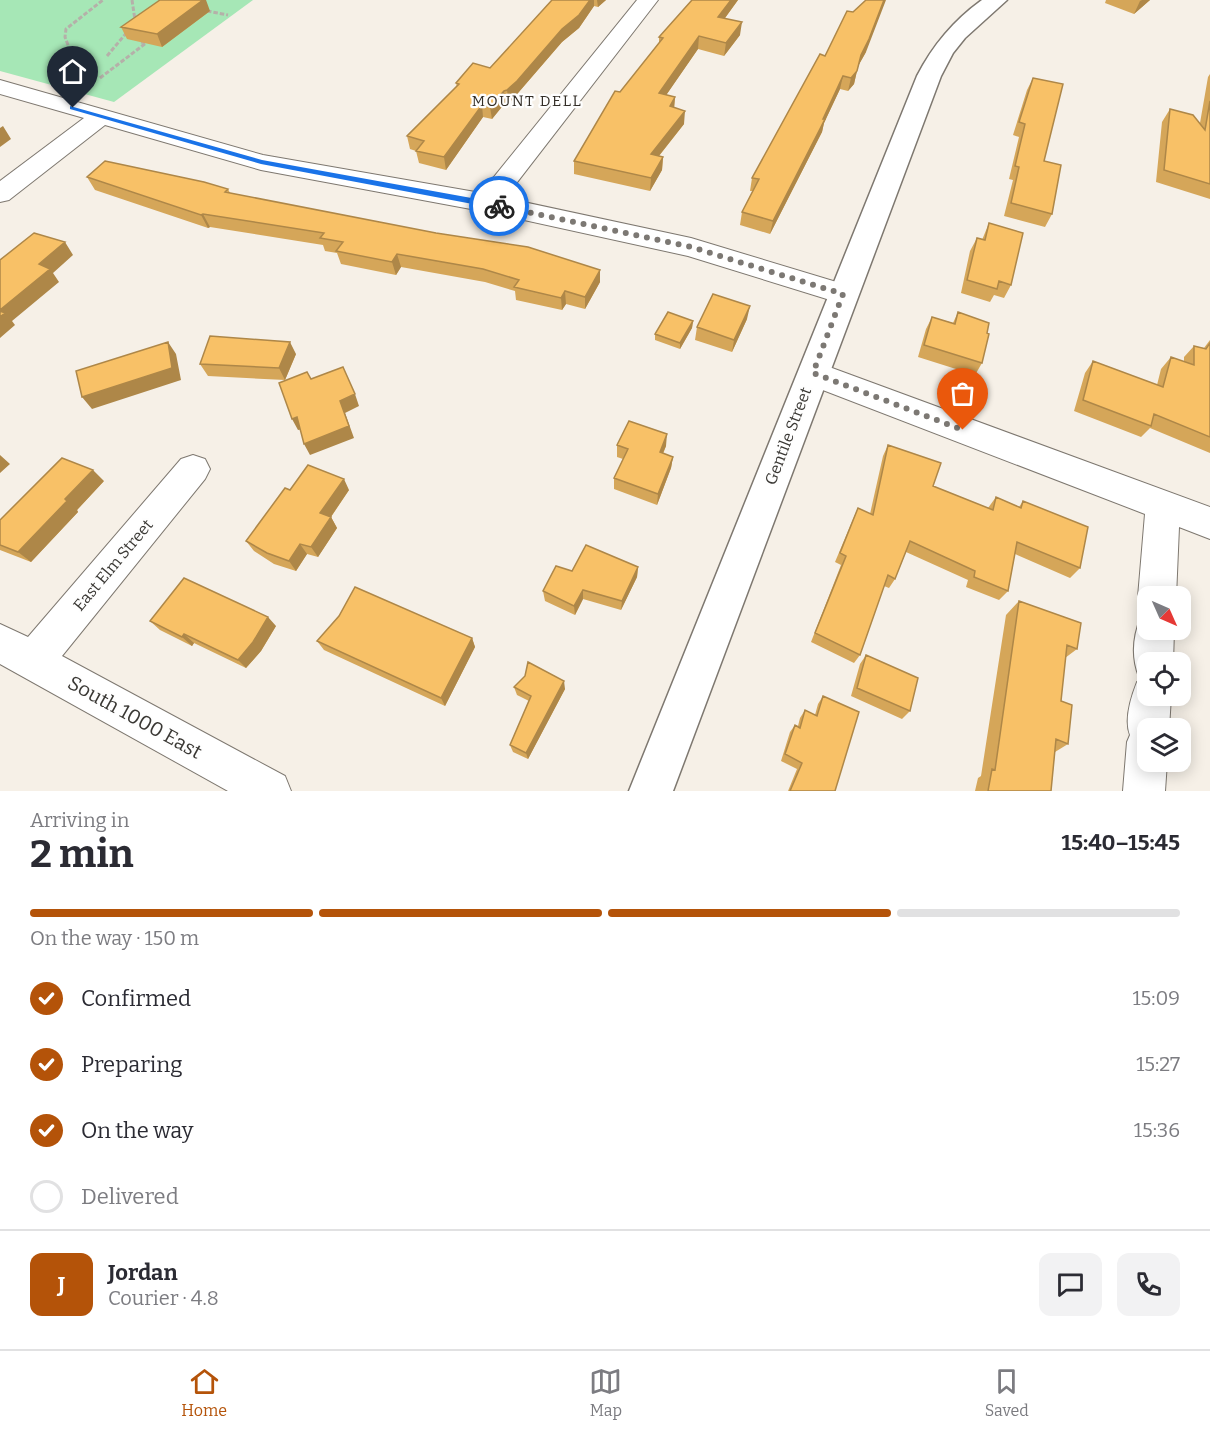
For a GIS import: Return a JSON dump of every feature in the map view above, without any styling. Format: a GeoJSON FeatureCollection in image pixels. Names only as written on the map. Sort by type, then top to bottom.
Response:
{"type":"FeatureCollection","features":[{"type":"Feature","properties":{"kind":"main road","name":"Gentile Street"},"geometry":{"type":"LineString","coordinates":[[651,791],[843,294],[934,66],[957,32],[996,0]]}},
{"type":"Feature","properties":{"kind":"street"},"geometry":{"type":"LineString","coordinates":[[487,203],[648,0]]}},
{"type":"Feature","properties":{"kind":"street"},"geometry":{"type":"LineString","coordinates":[[0,87],[261,162],[487,203],[691,247],[843,294]]}},
{"type":"Feature","properties":{"kind":"street"},"geometry":{"type":"LineString","coordinates":[[0,194],[102,116]]}},
{"type":"Feature","properties":{"kind":"street"},"geometry":{"type":"LineString","coordinates":[[813,373],[1210,523]]}},
{"type":"Feature","properties":{"kind":"street","name":"East Elm Street"},"geometry":{"type":"LineString","coordinates":[[17,652],[193,469]]}},
{"type":"Feature","properties":{"kind":"street"},"geometry":{"type":"LineString","coordinates":[[1158,586],[1163,507]]}},
{"type":"Feature","properties":{"kind":"street","name":"South 1000 East"},"geometry":{"type":"LineString","coordinates":[[17,652],[270,791]]}},
{"type":"Feature","properties":{"kind":"street"},"geometry":{"type":"LineString","coordinates":[[1144,791],[1146,772]]}},
{"type":"Feature","properties":{"kind":"path"},"geometry":{"type":"LineString","coordinates":[[68,45],[65,37],[66,29],[103,0]]}},
{"type":"Feature","properties":{"kind":"path"},"geometry":{"type":"LineString","coordinates":[[107,56],[132,27],[135,18],[132,0]]}},
{"type":"Feature","properties":{"kind":"path"},"geometry":{"type":"LineString","coordinates":[[199,9],[228,15]]}},
{"type":"Feature","properties":{"kind":"path"},"geometry":{"type":"LineString","coordinates":[[134,14],[144,13]]}},
{"type":"Feature","properties":{"kind":"path"},"geometry":{"type":"LineString","coordinates":[[122,39],[128,39]]}},
{"type":"Feature","properties":{"kind":"path"},"geometry":{"type":"LineString","coordinates":[[100,78],[146,43],[137,41]]}},
{"type":"Feature","properties":{"kind":"green space"},"geometry":{"type":"Polygon","coordinates":[[[0,0],[253,0],[114,102],[0,71],[0,0]]]}},
{"type":"Feature","properties":{"kind":"building"},"geometry":{"type":"Polygon","coordinates":[[[160,0],[203,0],[157,34],[121,27],[160,0]]]}},
{"type":"Feature","properties":{"kind":"building"},"geometry":{"type":"Polygon","coordinates":[[[552,0],[590,0],[579,15],[562,29],[517,81],[504,91],[490,107],[482,105],[444,157],[416,151],[424,141],[407,136],[459,84],[456,83],[473,63],[490,68],[552,0]]]}},
{"type":"Feature","properties":{"kind":"building"},"geometry":{"type":"Polygon","coordinates":[[[692,0],[731,0],[718,17],[742,22],[726,43],[699,36],[659,93],[675,97],[670,106],[685,111],[651,154],[663,157],[651,178],[574,161],[615,91],[620,92],[663,38],[659,37],[692,0]]]}},
{"type":"Feature","properties":{"kind":"building"},"geometry":{"type":"Polygon","coordinates":[[[866,0],[884,0],[861,55],[857,71],[851,78],[843,76],[823,119],[825,119],[773,221],[742,212],[759,179],[752,178],[820,54],[825,56],[847,11],[853,12],[866,0]]]}},
{"type":"Feature","properties":{"kind":"building"},"geometry":{"type":"Polygon","coordinates":[[[1033,78],[1063,84],[1044,161],[1061,165],[1052,214],[1011,203],[1019,167],[1015,166],[1025,124],[1019,122],[1033,78]]]}},
{"type":"Feature","properties":{"kind":"building"},"geometry":{"type":"Polygon","coordinates":[[[1210,101],[1210,184],[1164,170],[1170,109],[1193,115],[1205,130],[1210,101]]]}},
{"type":"Feature","properties":{"kind":"building"},"geometry":{"type":"Polygon","coordinates":[[[105,161],[204,182],[228,189],[225,192],[436,233],[528,247],[600,270],[585,297],[565,291],[561,298],[514,287],[519,280],[483,269],[397,254],[392,262],[336,251],[343,242],[320,238],[324,233],[201,215],[87,177],[105,161]]]}},
{"type":"Feature","properties":{"kind":"building"},"geometry":{"type":"Polygon","coordinates":[[[989,223],[1023,233],[1011,285],[999,281],[997,289],[967,280],[977,238],[985,240],[989,223]]]}},
{"type":"Feature","properties":{"kind":"building"},"geometry":{"type":"Polygon","coordinates":[[[34,233],[65,242],[39,264],[50,269],[0,310],[0,260],[34,233]]]}},
{"type":"Feature","properties":{"kind":"building"},"geometry":{"type":"Polygon","coordinates":[[[713,294],[750,306],[734,340],[697,327],[713,294]]]}},
{"type":"Feature","properties":{"kind":"building"},"geometry":{"type":"Polygon","coordinates":[[[668,312],[693,321],[680,343],[655,334],[668,312]]]}},
{"type":"Feature","properties":{"kind":"building"},"geometry":{"type":"Polygon","coordinates":[[[958,312],[989,323],[987,333],[989,334],[982,363],[924,345],[932,317],[955,324],[958,312]]]}},
{"type":"Feature","properties":{"kind":"building"},"geometry":{"type":"Polygon","coordinates":[[[210,336],[290,342],[279,368],[200,364],[210,336]]]}},
{"type":"Feature","properties":{"kind":"building"},"geometry":{"type":"Polygon","coordinates":[[[168,342],[172,368],[82,397],[76,371],[168,342]]]}},
{"type":"Feature","properties":{"kind":"building"},"geometry":{"type":"Polygon","coordinates":[[[1210,343],[1210,437],[1154,414],[1151,426],[1083,400],[1093,361],[1163,387],[1171,357],[1194,365],[1194,346],[1206,349],[1210,343]]]}},
{"type":"Feature","properties":{"kind":"building"},"geometry":{"type":"Polygon","coordinates":[[[343,367],[355,394],[340,401],[349,426],[304,444],[297,417],[292,419],[279,383],[307,372],[311,379],[343,367]]]}},
{"type":"Feature","properties":{"kind":"building"},"geometry":{"type":"Polygon","coordinates":[[[629,421],[667,434],[660,452],[673,457],[658,494],[614,478],[628,449],[617,445],[629,421]]]}},
{"type":"Feature","properties":{"kind":"building"},"geometry":{"type":"Polygon","coordinates":[[[888,445],[941,463],[933,486],[993,510],[996,497],[1021,508],[1023,501],[1088,527],[1080,568],[1017,542],[1008,591],[974,577],[975,571],[910,541],[895,579],[888,575],[860,655],[815,633],[846,556],[840,553],[858,508],[873,515],[888,445]]]}},
{"type":"Feature","properties":{"kind":"building"},"geometry":{"type":"Polygon","coordinates":[[[62,458],[93,470],[18,552],[0,545],[0,520],[62,458]]]}},
{"type":"Feature","properties":{"kind":"building"},"geometry":{"type":"Polygon","coordinates":[[[308,465],[344,479],[320,513],[331,517],[311,547],[300,544],[289,561],[267,553],[246,541],[285,488],[290,490],[308,465]]]}},
{"type":"Feature","properties":{"kind":"building"},"geometry":{"type":"Polygon","coordinates":[[[586,545],[638,567],[622,601],[583,590],[574,606],[543,591],[556,566],[572,571],[586,545]]]}},
{"type":"Feature","properties":{"kind":"building"},"geometry":{"type":"Polygon","coordinates":[[[184,578],[268,617],[253,642],[238,660],[184,634],[182,637],[150,621],[184,578]]]}},
{"type":"Feature","properties":{"kind":"building"},"geometry":{"type":"Polygon","coordinates":[[[355,587],[472,638],[441,698],[317,641],[339,616],[355,587]]]}},
{"type":"Feature","properties":{"kind":"building"},"geometry":{"type":"Polygon","coordinates":[[[1019,601],[1081,623],[1077,649],[1067,645],[1061,701],[1072,705],[1068,744],[1056,739],[1051,791],[988,791],[992,769],[995,770],[1019,601]]]}},
{"type":"Feature","properties":{"kind":"building"},"geometry":{"type":"Polygon","coordinates":[[[866,655],[918,678],[910,711],[857,688],[866,655]]]}},
{"type":"Feature","properties":{"kind":"building"},"geometry":{"type":"Polygon","coordinates":[[[528,662],[564,681],[526,753],[510,745],[531,696],[514,687],[525,676],[528,662]]]}},
{"type":"Feature","properties":{"kind":"building"},"geometry":{"type":"Polygon","coordinates":[[[823,696],[859,712],[835,791],[790,791],[802,763],[785,754],[795,725],[800,728],[805,710],[817,716],[823,696]]]}},
{"type":"Feature","properties":{"kind":"way so far"},"geometry":{"type":"LineString","coordinates":[[499,206],[691,247],[843,294],[813,373],[963,430]]}},
{"type":"Feature","properties":{"kind":"district","name":"MOUNT DELL"},"geometry":{"type":"Point","coordinates":[527,101]}},
{"type":"Feature","properties":{"kind":"route"},"geometry":{"type":"LineString","coordinates":[[73,108],[261,162],[499,206]]}}]}
